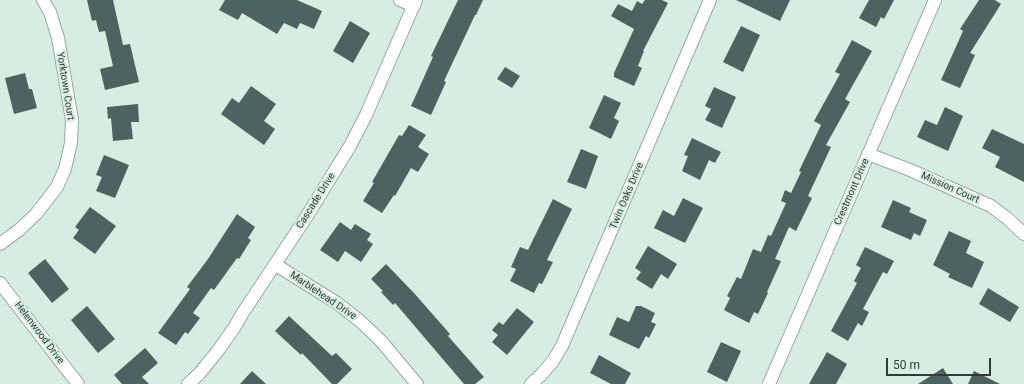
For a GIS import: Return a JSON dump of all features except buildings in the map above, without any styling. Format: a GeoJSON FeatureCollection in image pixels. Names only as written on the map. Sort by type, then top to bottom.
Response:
{"type":"FeatureCollection","features":[{"type":"Feature","properties":{"kind":"street","name":"Yorktown Court"},"geometry":{"type":"LineString","coordinates":[[0,244],[19,230],[36,214],[57,187],[65,169],[71,143],[72,120],[58,38],[50,12],[43,0]]}},
{"type":"Feature","properties":{"kind":"street"},"geometry":{"type":"LineString","coordinates":[[400,0],[415,3]]}},
{"type":"Feature","properties":{"kind":"street","name":"Twin Oaks Drive"},"geometry":{"type":"LineString","coordinates":[[531,384],[553,361],[562,346],[710,0]]}},
{"type":"Feature","properties":{"kind":"street","name":"Crestmont Drive"},"geometry":{"type":"LineString","coordinates":[[769,384],[935,0]]}},
{"type":"Feature","properties":{"kind":"street","name":"Cascade Drive"},"geometry":{"type":"LineString","coordinates":[[188,384],[199,374],[217,352],[276,265],[360,128],[415,3]]}},
{"type":"Feature","properties":{"kind":"street","name":"Mission Court"},"geometry":{"type":"LineString","coordinates":[[868,154],[910,170],[991,206],[1024,234]]}},
{"type":"Feature","properties":{"kind":"street","name":"Marblehead Drive"},"geometry":{"type":"LineString","coordinates":[[276,265],[337,303],[360,321],[381,341],[417,384]]}},
{"type":"Feature","properties":{"kind":"street","name":"Helenwood Drive"},"geometry":{"type":"LineString","coordinates":[[0,283],[78,384]]}}]}
